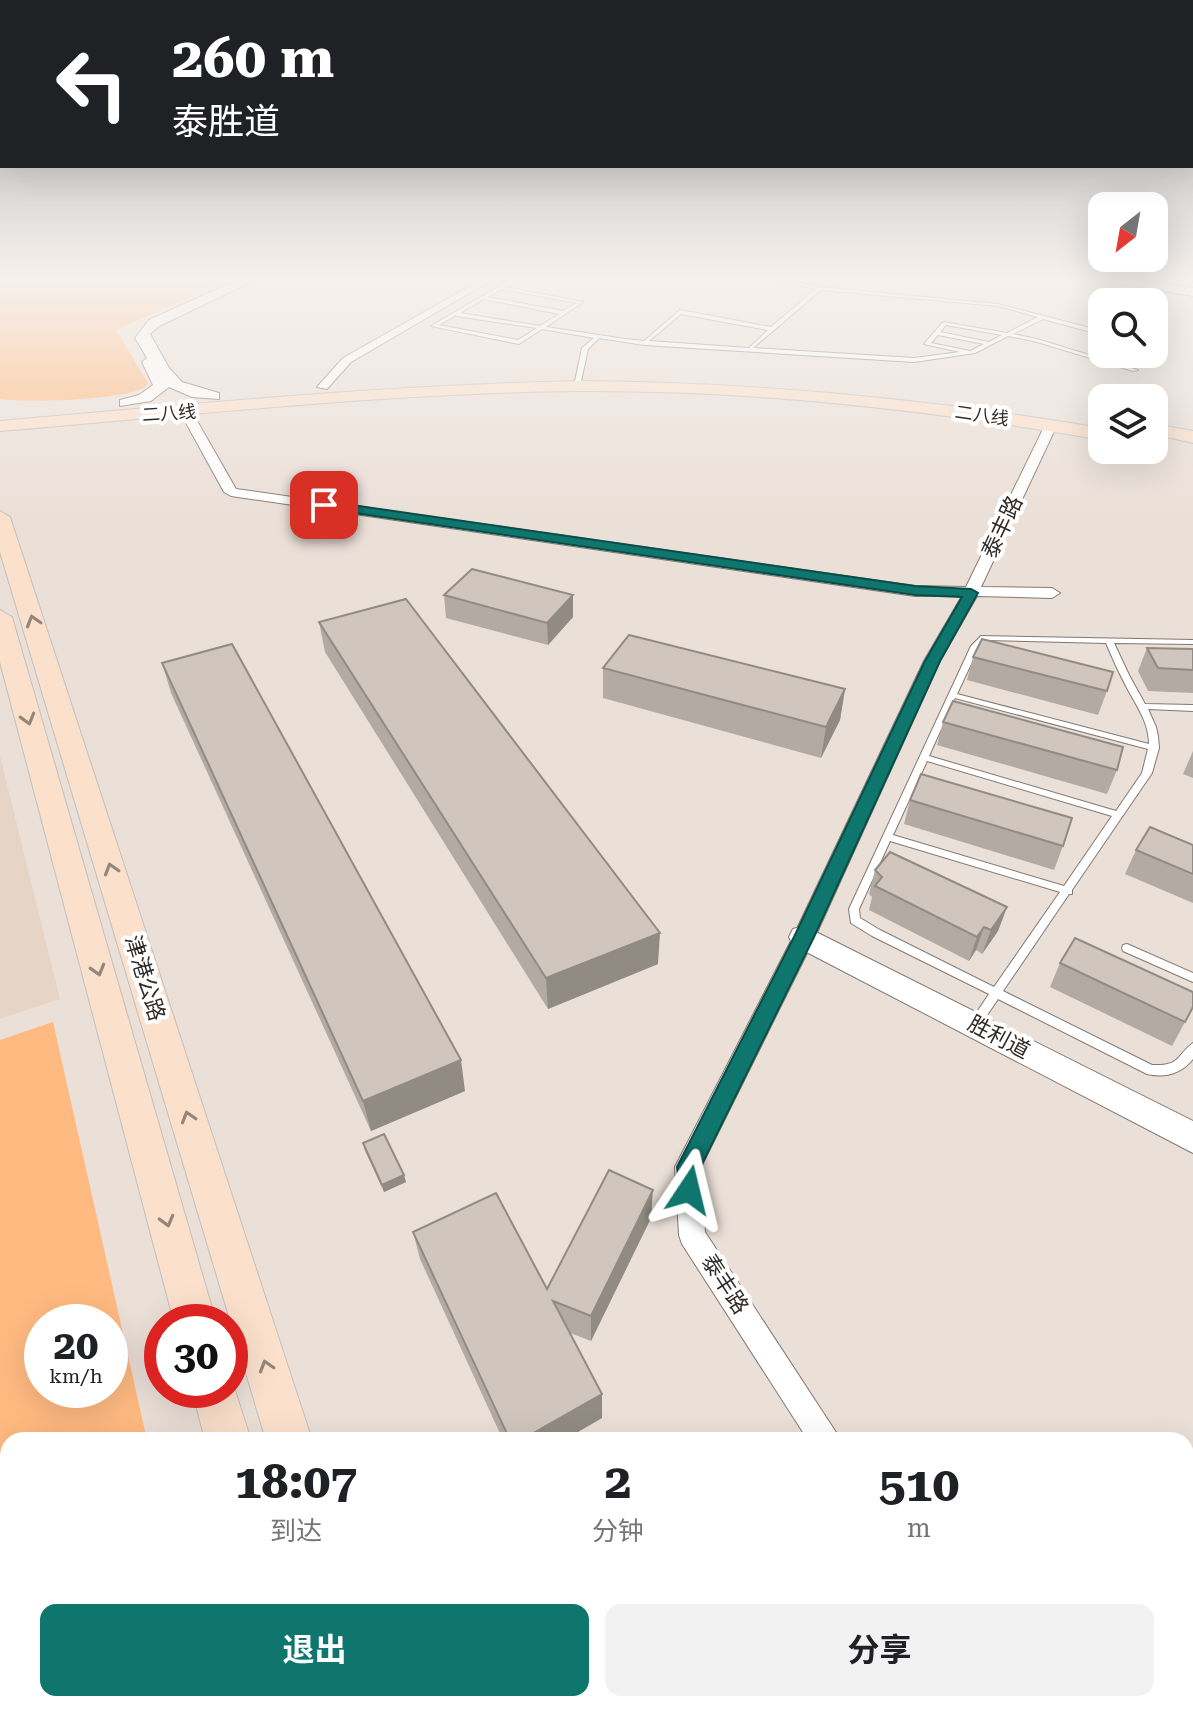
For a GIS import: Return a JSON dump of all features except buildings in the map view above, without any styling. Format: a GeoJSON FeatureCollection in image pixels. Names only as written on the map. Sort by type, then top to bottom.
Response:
{"type":"FeatureCollection","features":[{"type":"Feature","properties":{"kind":"main road","name":"二八线"},"geometry":{"type":"LineString","coordinates":[[1,420],[126,403],[323,387],[578,380],[797,382],[988,402],[1088,417]]}},
{"type":"Feature","properties":{"kind":"main road","name":"二八线"},"geometry":{"type":"LineString","coordinates":[[1,420],[186,412],[578,380],[922,406],[1088,432]]}},
{"type":"Feature","properties":{"kind":"main road"},"geometry":{"type":"LineString","coordinates":[[1168,432],[1193,437]]}},
{"type":"Feature","properties":{"kind":"main road"},"geometry":{"type":"LineString","coordinates":[[1168,446],[1193,451]]}},
{"type":"Feature","properties":{"kind":"main road","name":"津港公路"},"geometry":{"type":"LineString","coordinates":[[0,517],[286,1432]]}},
{"type":"Feature","properties":{"kind":"main road","name":"津港公路"},"geometry":{"type":"LineString","coordinates":[[0,617],[190,1304]]}},
{"type":"Feature","properties":{"kind":"main road"},"geometry":{"type":"LineString","coordinates":[[219,1408],[226,1432]]}},
{"type":"Feature","properties":{"kind":"street"},"geometry":{"type":"LineString","coordinates":[[126,403],[152,395],[162,383],[146,357]]}},
{"type":"Feature","properties":{"kind":"street"},"geometry":{"type":"LineString","coordinates":[[155,357],[174,385],[186,392],[213,396]]}},
{"type":"Feature","properties":{"kind":"street"},"geometry":{"type":"LineString","coordinates":[[323,387],[352,357]]}},
{"type":"Feature","properties":{"kind":"street"},"geometry":{"type":"LineString","coordinates":[[186,412],[231,492],[915,591],[1052,593]]}},
{"type":"Feature","properties":{"kind":"street","name":"泰丰路"},"geometry":{"type":"LineString","coordinates":[[821,1432],[692,1235],[688,1167],[806,930],[932,661],[971,593],[1051,425]]}},
{"type":"Feature","properties":{"kind":"street","name":"胜利道"},"geometry":{"type":"LineString","coordinates":[[806,930],[985,1010],[1193,1123]]}},
{"type":"Feature","properties":{"kind":"street","name":"胜利道"},"geometry":{"type":"LineString","coordinates":[[985,1010],[1193,1138]]}},
{"type":"Feature","properties":{"kind":"lane"},"geometry":{"type":"LineString","coordinates":[[578,380],[583,357]]}},
{"type":"Feature","properties":{"kind":"lane"},"geometry":{"type":"LineString","coordinates":[[875,357],[914,360],[937,357]]}},
{"type":"Feature","properties":{"kind":"lane"},"geometry":{"type":"LineString","coordinates":[[1089,357],[1135,370]]}},
{"type":"Feature","properties":{"kind":"lane"},"geometry":{"type":"LineString","coordinates":[[1193,642],[984,638],[975,646],[854,909],[855,920],[985,1010],[1151,1070],[1170,1072],[1186,1061],[1193,1048]]}},
{"type":"Feature","properties":{"kind":"lane"},"geometry":{"type":"LineString","coordinates":[[985,1010],[1147,773],[1155,738],[1145,706],[1131,688],[1109,641]]}},
{"type":"Feature","properties":{"kind":"lane"},"geometry":{"type":"LineString","coordinates":[[952,695],[1154,748]]}},
{"type":"Feature","properties":{"kind":"lane"},"geometry":{"type":"LineString","coordinates":[[1145,706],[1193,708]]}},
{"type":"Feature","properties":{"kind":"lane"},"geometry":{"type":"LineString","coordinates":[[924,757],[1119,815]]}},
{"type":"Feature","properties":{"kind":"lane"},"geometry":{"type":"LineString","coordinates":[[887,837],[1068,891]]}},
{"type":"Feature","properties":{"kind":"lane"},"geometry":{"type":"LineString","coordinates":[[1127,948],[1193,978]]}},
{"type":"Feature","properties":{"kind":"shaded area"},"geometry":{"type":"Polygon","coordinates":[[[0,357],[132,357],[148,383],[132,392],[95,398],[0,399],[0,357]]]}},
{"type":"Feature","properties":{"kind":"shaded area"},"geometry":{"type":"Polygon","coordinates":[[[0,756],[60,999],[0,1019],[0,756]]]}},
{"type":"Feature","properties":{"kind":"shaded area"},"geometry":{"type":"Polygon","coordinates":[[[53,1022],[116,1304],[24,1304],[24,1408],[128,1408],[128,1356],[145,1432],[0,1432],[0,1040],[53,1022]]]}},
{"type":"Feature","properties":{"kind":"route"},"geometry":{"type":"LineString","coordinates":[[324,505],[915,591],[971,593],[932,661],[804,937],[688,1167],[689,1190]]}}]}
